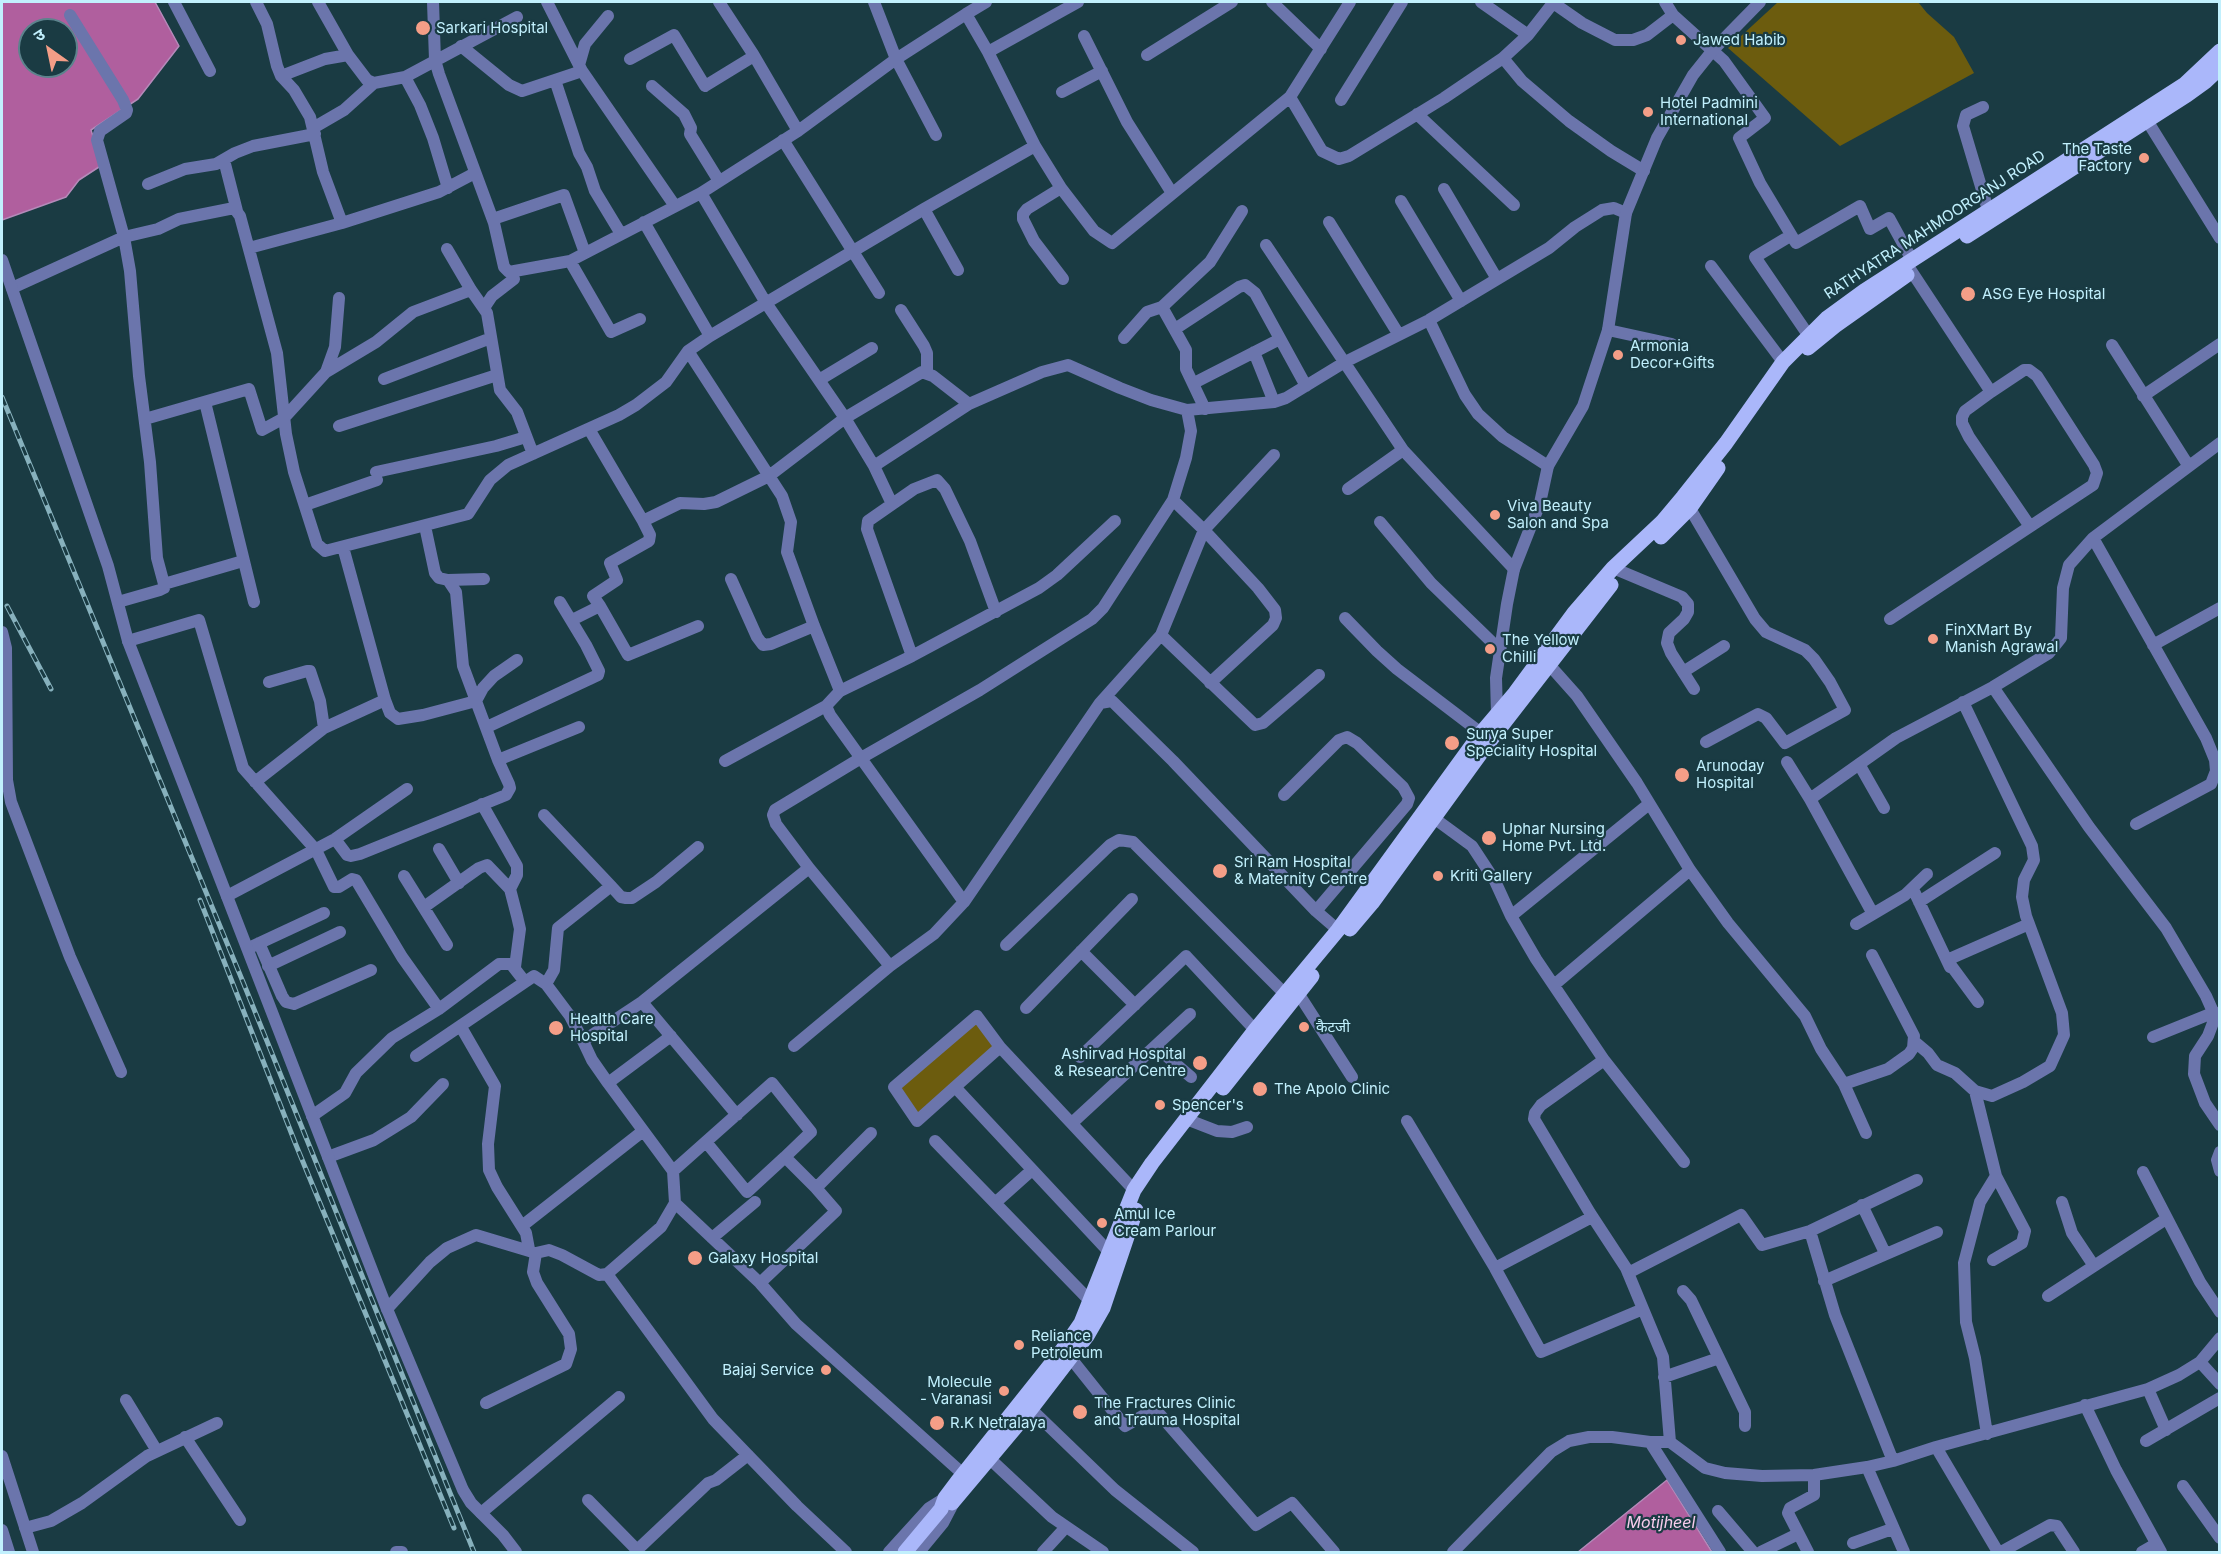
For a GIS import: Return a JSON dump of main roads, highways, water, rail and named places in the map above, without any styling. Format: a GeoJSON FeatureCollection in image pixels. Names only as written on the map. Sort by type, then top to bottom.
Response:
{"type":"FeatureCollection","features":[{"type":"Feature","properties":{"kind":"main road","name":"RATHYATRA MAHMOORGANJ ROAD"},"geometry":{"type":"LineString","coordinates":[[947,1503],[990,1459],[1031,1409],[1067,1354],[1103,1308],[1143,1194],[1190,1120],[1254,1050],[1291,993],[1372,903],[1429,814],[1545,660],[1574,613],[1662,522],[1686,502],[1827,318],[2144,116],[2185,84],[2220,51]]}},
{"type":"Feature","properties":{"kind":"main road","name":"RATHYATRA MAHMOORGANJ ROAD"},"geometry":{"type":"LineString","coordinates":[[1910,265],[1988,210],[2205,82],[2220,68]]}},
{"type":"Feature","properties":{"kind":"main road","name":"RATHYATRA MAHMOORGANJ ROAD"},"geometry":{"type":"LineString","coordinates":[[1686,502],[1783,362],[1811,339]]}},
{"type":"Feature","properties":{"kind":"main road"},"geometry":{"type":"LineString","coordinates":[[905,1552],[947,1503],[963,1474],[1067,1354],[1091,1302],[1134,1190],[1152,1163],[1190,1120],[1255,1030],[1291,993],[1429,814],[1481,733],[1501,717]]}},
{"type":"Feature","properties":{"kind":"water"},"geometry":{"type":"Polygon","coordinates":[[[2,2],[155,2],[179,46],[138,99],[91,130],[102,165],[79,180],[66,197],[2,220],[2,2]]]}},
{"type":"Feature","properties":{"kind":"water","name":"Motijheel"},"geometry":{"type":"Polygon","coordinates":[[[1667,1480],[1712,1552],[1578,1552],[1667,1480]]]}},
{"type":"Feature","properties":{"kind":"railway"},"geometry":{"type":"LineString","coordinates":[[2,397],[474,1552]]}},
{"type":"Feature","properties":{"kind":"railway"},"geometry":{"type":"LineString","coordinates":[[7,606],[51,689]]}},
{"type":"Feature","properties":{"kind":"railway"},"geometry":{"type":"LineString","coordinates":[[200,900],[296,1145],[454,1528]]}},
{"type":"Feature","properties":{"kind":"place","name":"Sarkari Hospital"},"geometry":{"type":"Point","coordinates":[423,28]}},
{"type":"Feature","properties":{"kind":"place","name":"Jawed Habib"},"geometry":{"type":"Point","coordinates":[1681,40]}},
{"type":"Feature","properties":{"kind":"place","name":"Hotel Padmini International"},"geometry":{"type":"Point","coordinates":[1648,112]}},
{"type":"Feature","properties":{"kind":"place","name":"The Taste Factory"},"geometry":{"type":"Point","coordinates":[2144,158]}},
{"type":"Feature","properties":{"kind":"place","name":"ASG Eye Hospital"},"geometry":{"type":"Point","coordinates":[1968,294]}},
{"type":"Feature","properties":{"kind":"place","name":"Armonia Decor+Gifts"},"geometry":{"type":"Point","coordinates":[1618,355]}},
{"type":"Feature","properties":{"kind":"place","name":"Viva Beauty Salon and Spa"},"geometry":{"type":"Point","coordinates":[1495,515]}},
{"type":"Feature","properties":{"kind":"place","name":"FinXMart By Manish Agrawal"},"geometry":{"type":"Point","coordinates":[1933,639]}},
{"type":"Feature","properties":{"kind":"place","name":"The Yellow Chilli"},"geometry":{"type":"Point","coordinates":[1490,649]}},
{"type":"Feature","properties":{"kind":"place","name":"Surya Super Speciality Hospital"},"geometry":{"type":"Point","coordinates":[1452,743]}},
{"type":"Feature","properties":{"kind":"place","name":"Arunoday Hospital"},"geometry":{"type":"Point","coordinates":[1682,775]}},
{"type":"Feature","properties":{"kind":"place","name":"Uphar Nursing Home Pvt. Ltd."},"geometry":{"type":"Point","coordinates":[1489,838]}},
{"type":"Feature","properties":{"kind":"place","name":"Sri Ram Hospital & Maternity Centre"},"geometry":{"type":"Point","coordinates":[1220,871]}},
{"type":"Feature","properties":{"kind":"place","name":"Kriti Gallery"},"geometry":{"type":"Point","coordinates":[1438,876]}},
{"type":"Feature","properties":{"kind":"place","name":"कैटजी"},"geometry":{"type":"Point","coordinates":[1304,1027]}},
{"type":"Feature","properties":{"kind":"place","name":"Health Care Hospital"},"geometry":{"type":"Point","coordinates":[556,1028]}},
{"type":"Feature","properties":{"kind":"place","name":"Ashirvad Hospital & Research Centre"},"geometry":{"type":"Point","coordinates":[1200,1063]}},
{"type":"Feature","properties":{"kind":"place","name":"The Apolo Clinic"},"geometry":{"type":"Point","coordinates":[1260,1089]}},
{"type":"Feature","properties":{"kind":"place","name":"Spencer's"},"geometry":{"type":"Point","coordinates":[1160,1105]}},
{"type":"Feature","properties":{"kind":"place","name":"Amul Ice Cream Parlour"},"geometry":{"type":"Point","coordinates":[1102,1223]}},
{"type":"Feature","properties":{"kind":"place","name":"Galaxy Hospital"},"geometry":{"type":"Point","coordinates":[695,1258]}},
{"type":"Feature","properties":{"kind":"place","name":"Reliance Petroleum"},"geometry":{"type":"Point","coordinates":[1019,1345]}},
{"type":"Feature","properties":{"kind":"place","name":"Bajaj Service"},"geometry":{"type":"Point","coordinates":[826,1370]}},
{"type":"Feature","properties":{"kind":"place","name":"Molecule - Varanasi"},"geometry":{"type":"Point","coordinates":[1004,1391]}},
{"type":"Feature","properties":{"kind":"place","name":"The Fractures Clinic and Trauma Hospital"},"geometry":{"type":"Point","coordinates":[1080,1412]}},
{"type":"Feature","properties":{"kind":"place","name":"R.K Netralaya"},"geometry":{"type":"Point","coordinates":[937,1423]}}]}
